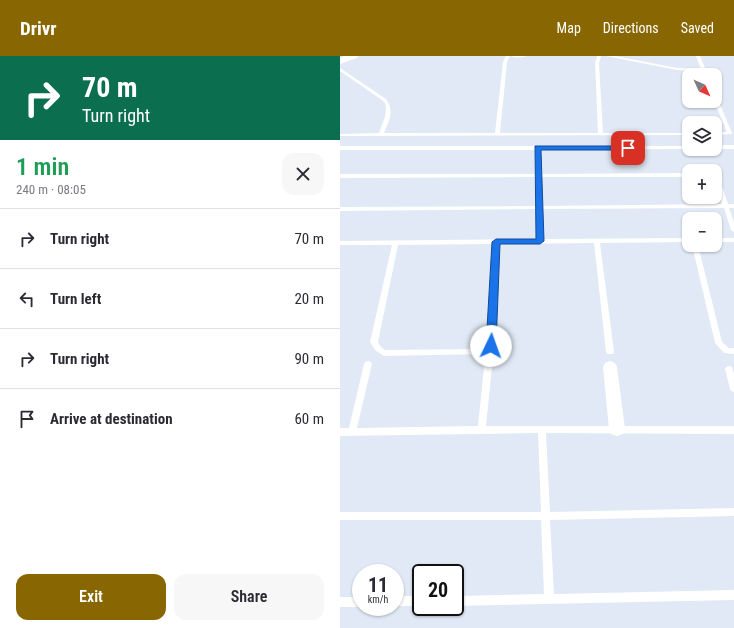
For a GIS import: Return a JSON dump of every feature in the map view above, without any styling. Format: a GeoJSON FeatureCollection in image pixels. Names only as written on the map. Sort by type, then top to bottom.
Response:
{"type":"FeatureCollection","features":[{"type":"Feature","properties":{"kind":"street"},"geometry":{"type":"LineString","coordinates":[[340,61],[353,56]]}},
{"type":"Feature","properties":{"kind":"street"},"geometry":{"type":"LineString","coordinates":[[610,367],[617,429]]}},
{"type":"Feature","properties":{"kind":"lane"},"geometry":{"type":"LineString","coordinates":[[497,134],[505,62],[508,56]]}},
{"type":"Feature","properties":{"kind":"lane"},"geometry":{"type":"LineString","coordinates":[[513,56],[524,56]]}},
{"type":"Feature","properties":{"kind":"lane"},"geometry":{"type":"LineString","coordinates":[[599,56],[597,63],[601,134]]}},
{"type":"Feature","properties":{"kind":"lane"},"geometry":{"type":"LineString","coordinates":[[608,56],[682,69]]}},
{"type":"Feature","properties":{"kind":"lane"},"geometry":{"type":"LineString","coordinates":[[698,56],[703,68]]}},
{"type":"Feature","properties":{"kind":"lane"},"geometry":{"type":"LineString","coordinates":[[340,69],[384,99],[389,105],[390,111],[380,135]]}},
{"type":"Feature","properties":{"kind":"lane"},"geometry":{"type":"LineString","coordinates":[[720,108],[730,133],[722,134]]}},
{"type":"Feature","properties":{"kind":"lane"},"geometry":{"type":"LineString","coordinates":[[340,135],[682,134]]}},
{"type":"Feature","properties":{"kind":"lane"},"geometry":{"type":"LineString","coordinates":[[722,148],[734,147]]}},
{"type":"Feature","properties":{"kind":"lane"},"geometry":{"type":"LineString","coordinates":[[340,148],[682,148]]}},
{"type":"Feature","properties":{"kind":"lane"},"geometry":{"type":"LineString","coordinates":[[537,148],[540,241]]}},
{"type":"Feature","properties":{"kind":"lane"},"geometry":{"type":"LineString","coordinates":[[340,176],[682,176]]}},
{"type":"Feature","properties":{"kind":"lane"},"geometry":{"type":"LineString","coordinates":[[722,195],[734,230]]}},
{"type":"Feature","properties":{"kind":"lane"},"geometry":{"type":"LineString","coordinates":[[340,209],[734,206]]}},
{"type":"Feature","properties":{"kind":"lane"},"geometry":{"type":"LineString","coordinates":[[340,243],[682,240]]}},
{"type":"Feature","properties":{"kind":"lane"},"geometry":{"type":"LineString","coordinates":[[722,240],[734,240]]}},
{"type":"Feature","properties":{"kind":"lane"},"geometry":{"type":"LineString","coordinates":[[597,241],[610,352]]}},
{"type":"Feature","properties":{"kind":"lane"},"geometry":{"type":"LineString","coordinates":[[396,242],[374,342],[377,348],[384,353],[410,354],[484,352],[491,346],[496,242]]}},
{"type":"Feature","properties":{"kind":"lane"},"geometry":{"type":"LineString","coordinates":[[697,252],[719,343],[727,351],[734,351]]}},
{"type":"Feature","properties":{"kind":"lane"},"geometry":{"type":"LineString","coordinates":[[352,432],[368,364]]}},
{"type":"Feature","properties":{"kind":"lane"},"geometry":{"type":"LineString","coordinates":[[482,430],[488,367]]}},
{"type":"Feature","properties":{"kind":"lane"},"geometry":{"type":"LineString","coordinates":[[729,369],[734,389]]}},
{"type":"Feature","properties":{"kind":"lane"},"geometry":{"type":"LineString","coordinates":[[340,432],[617,429],[734,430]]}},
{"type":"Feature","properties":{"kind":"lane"},"geometry":{"type":"LineString","coordinates":[[542,430],[549,599]]}},
{"type":"Feature","properties":{"kind":"lane"},"geometry":{"type":"LineString","coordinates":[[340,516],[546,516],[734,512]]}},
{"type":"Feature","properties":{"kind":"lane"},"geometry":{"type":"LineString","coordinates":[[464,601],[734,595]]}},
{"type":"Feature","properties":{"kind":"lane"},"geometry":{"type":"LineString","coordinates":[[340,602],[352,602]]}},
{"type":"Feature","properties":{"kind":"route"},"geometry":{"type":"LineString","coordinates":[[491,346],[496,242],[540,241],[537,148],[628,148]]}}]}
